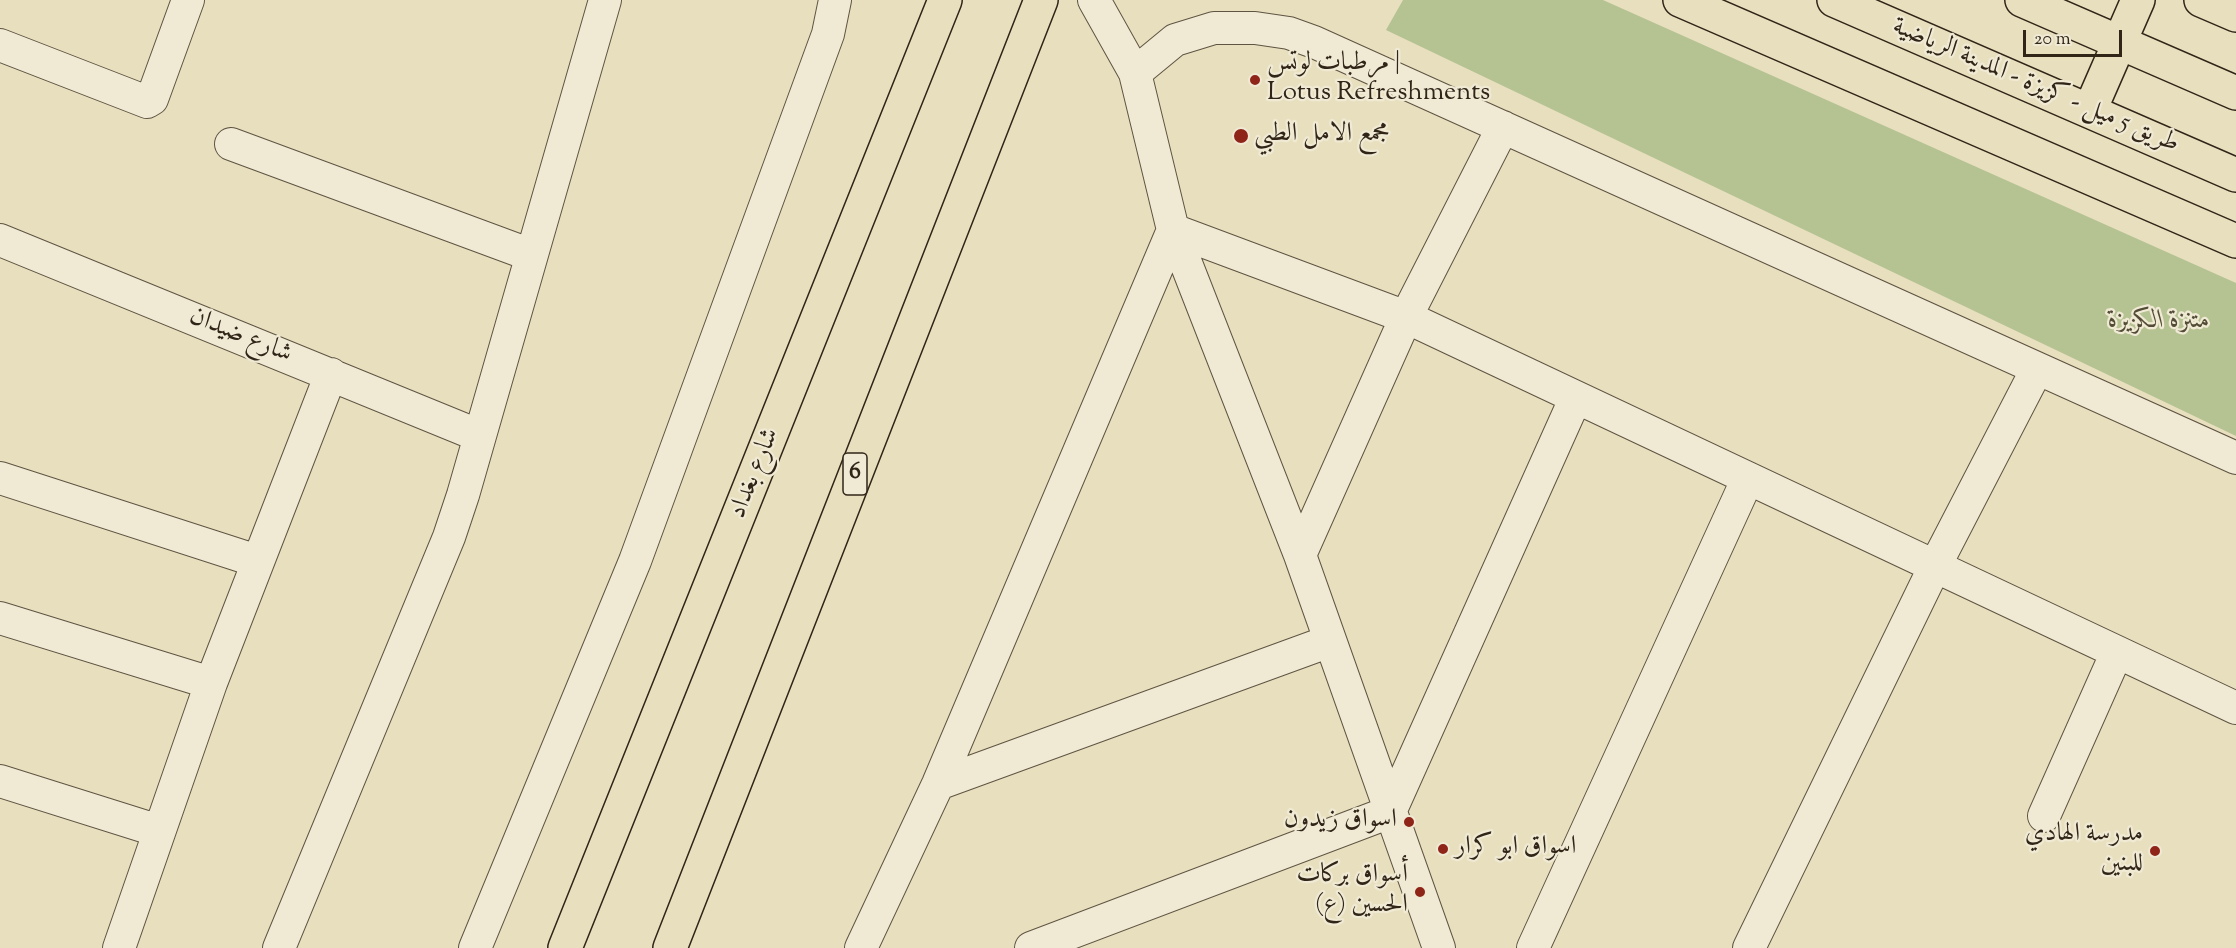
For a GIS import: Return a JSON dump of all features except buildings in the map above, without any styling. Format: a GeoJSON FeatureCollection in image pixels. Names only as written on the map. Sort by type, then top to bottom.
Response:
{"type":"FeatureCollection","features":[{"type":"Feature","properties":{"kind":"main road","name":"6"},"geometry":{"type":"LineString","coordinates":[[670,948],[1041,0]]}},
{"type":"Feature","properties":{"kind":"main road"},"geometry":{"type":"LineString","coordinates":[[1680,0],[2236,241]]}},
{"type":"Feature","properties":{"kind":"main road","name":"طريق 5 ميل - كزيزة - المدينة الرياضية"},"geometry":{"type":"LineString","coordinates":[[1834,0],[2236,175]]}},
{"type":"Feature","properties":{"kind":"main road"},"geometry":{"type":"LineString","coordinates":[[2022,0],[2236,93]]}},
{"type":"Feature","properties":{"kind":"main road"},"geometry":{"type":"LineString","coordinates":[[2090,110],[2138,0]]}},
{"type":"Feature","properties":{"kind":"main road"},"geometry":{"type":"LineString","coordinates":[[2201,0],[2236,15]]}},
{"type":"Feature","properties":{"kind":"main road","name":"شارع بغداد"},"geometry":{"type":"LineString","coordinates":[[565,948],[940,9]]}},
{"type":"Feature","properties":{"kind":"street"},"geometry":{"type":"LineString","coordinates":[[0,45],[147,102],[152,99],[188,0]]}},
{"type":"Feature","properties":{"kind":"street"},"geometry":{"type":"LineString","coordinates":[[279,948],[449,537],[605,0]]}},
{"type":"Feature","properties":{"kind":"street"},"geometry":{"type":"LineString","coordinates":[[475,948],[635,561],[828,34],[834,0]]}},
{"type":"Feature","properties":{"kind":"street"},"geometry":{"type":"LineString","coordinates":[[1094,0],[1135,73],[1173,230],[1300,555],[1439,948]]}},
{"type":"Feature","properties":{"kind":"street"},"geometry":{"type":"LineString","coordinates":[[1135,73],[1175,40],[1214,28],[1289,33],[1314,42],[1503,127],[2236,459]]}},
{"type":"Feature","properties":{"kind":"street"},"geometry":{"type":"LineString","coordinates":[[1300,555],[1406,317],[1503,127]]}},
{"type":"Feature","properties":{"kind":"street"},"geometry":{"type":"LineString","coordinates":[[231,144],[531,255]]}},
{"type":"Feature","properties":{"kind":"street"},"geometry":{"type":"LineString","coordinates":[[1173,230],[1406,317],[2236,708]]}},
{"type":"Feature","properties":{"kind":"street"},"geometry":{"type":"LineString","coordinates":[[861,948],[938,784],[1173,230]]}},
{"type":"Feature","properties":{"kind":"street","name":"شارع ضيدان"},"geometry":{"type":"LineString","coordinates":[[0,240],[480,436]]}},
{"type":"Feature","properties":{"kind":"street"},"geometry":{"type":"LineString","coordinates":[[1749,948],[1935,566],[2037,369]]}},
{"type":"Feature","properties":{"kind":"street"},"geometry":{"type":"LineString","coordinates":[[119,948],[211,683],[332,375]]}},
{"type":"Feature","properties":{"kind":"street"},"geometry":{"type":"LineString","coordinates":[[1030,948],[1390,812],[1576,397]]}},
{"type":"Feature","properties":{"kind":"street"},"geometry":{"type":"LineString","coordinates":[[0,478],[257,561]]}},
{"type":"Feature","properties":{"kind":"street"},"geometry":{"type":"LineString","coordinates":[[1533,948],[1748,478]]}},
{"type":"Feature","properties":{"kind":"street"},"geometry":{"type":"LineString","coordinates":[[0,618],[211,683]]}},
{"type":"Feature","properties":{"kind":"street"},"geometry":{"type":"LineString","coordinates":[[938,784],[1330,641]]}},
{"type":"Feature","properties":{"kind":"street"},"geometry":{"type":"LineString","coordinates":[[2044,816],[2117,652]]}},
{"type":"Feature","properties":{"kind":"street"},"geometry":{"type":"LineString","coordinates":[[0,782],[159,831]]}},
{"type":"Feature","properties":{"kind":"green space","name":"متنزة الكزيزة"},"geometry":{"type":"Polygon","coordinates":[[[1403,0],[1603,0],[2236,283],[2236,436],[1386,30],[1403,0]]]}},
{"type":"Feature","properties":{"kind":"place","name":"مرطبات لوتس | Lotus Refreshments"},"geometry":{"type":"Point","coordinates":[1255,80]}},
{"type":"Feature","properties":{"kind":"place","name":"مجمع الامل الطبي"},"geometry":{"type":"Point","coordinates":[1241,136]}},
{"type":"Feature","properties":{"kind":"place","name":"اسواق زيدون"},"geometry":{"type":"Point","coordinates":[1409,822]}},
{"type":"Feature","properties":{"kind":"place","name":"اسواق ابو كرار"},"geometry":{"type":"Point","coordinates":[1443,849]}},
{"type":"Feature","properties":{"kind":"place","name":"مدرسة الهادي للبنين"},"geometry":{"type":"Point","coordinates":[2155,851]}},
{"type":"Feature","properties":{"kind":"place","name":"أسواق بركات الحسين (ع)"},"geometry":{"type":"Point","coordinates":[1420,892]}}]}
